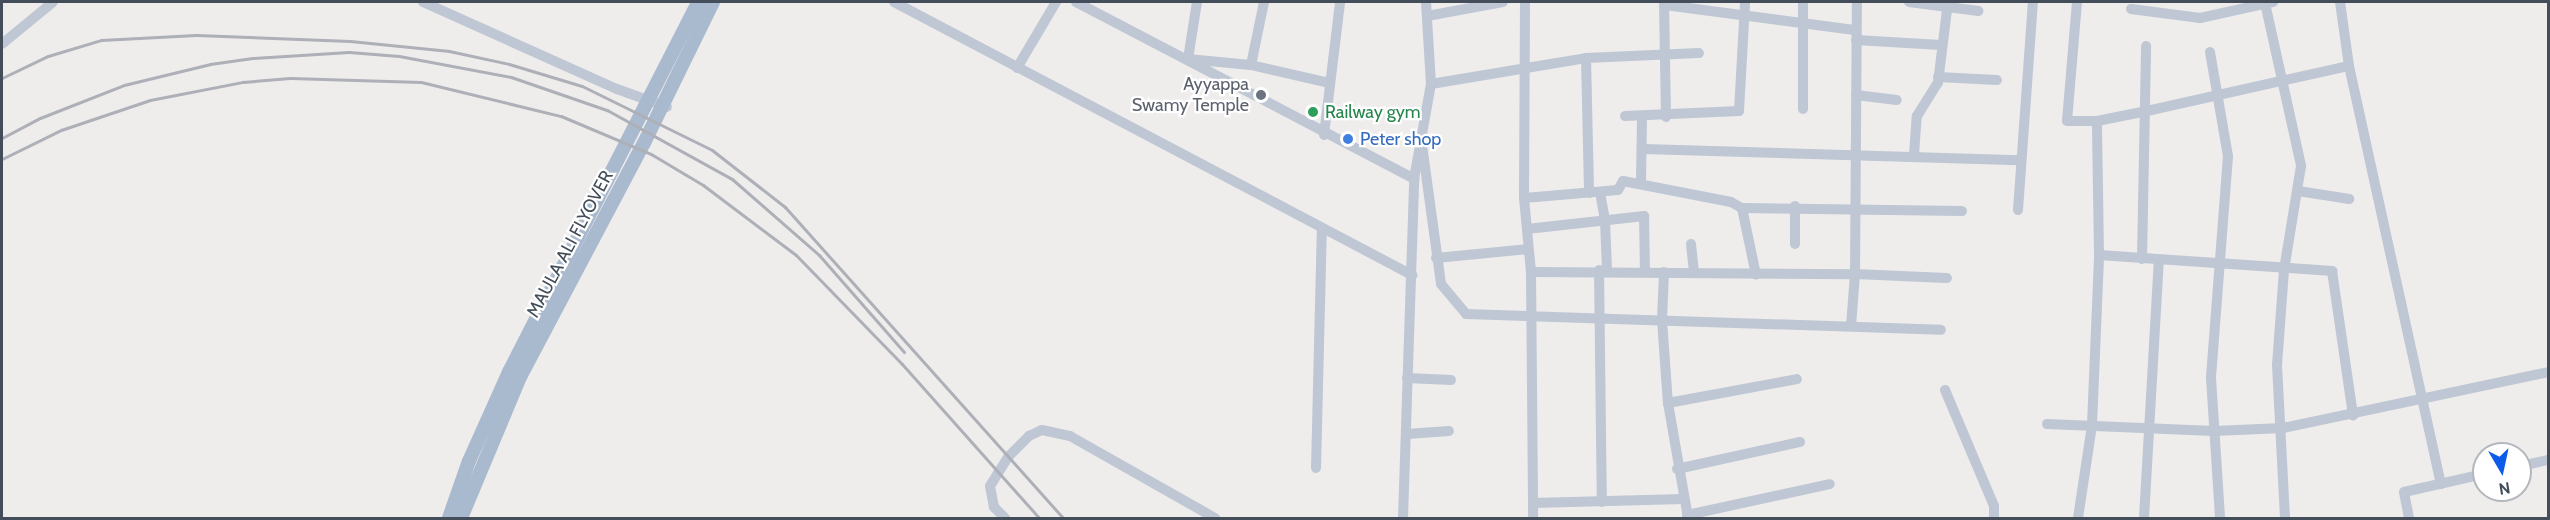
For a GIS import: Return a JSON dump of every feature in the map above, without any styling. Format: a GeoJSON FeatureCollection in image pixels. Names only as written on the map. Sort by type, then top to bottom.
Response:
{"type":"FeatureCollection","features":[{"type":"Feature","properties":{"kind":"main road","name":"MAULA ALI FLYOVER"},"geometry":{"type":"LineString","coordinates":[[448,519],[460,510],[468,482],[509,372],[698,2]]}},
{"type":"Feature","properties":{"kind":"main road","name":"MAULA ALI FLYOVER"},"geometry":{"type":"LineString","coordinates":[[468,482],[520,377],[716,2]]}},
{"type":"Feature","properties":{"kind":"street"},"geometry":{"type":"LineString","coordinates":[[2,44],[53,2]]}},
{"type":"Feature","properties":{"kind":"street"},"geometry":{"type":"LineString","coordinates":[[423,2],[664,108],[716,2]]}},
{"type":"Feature","properties":{"kind":"street"},"geometry":{"type":"LineString","coordinates":[[894,2],[1412,275]]}},
{"type":"Feature","properties":{"kind":"street"},"geometry":{"type":"LineString","coordinates":[[1017,68],[1056,2]]}},
{"type":"Feature","properties":{"kind":"street"},"geometry":{"type":"LineString","coordinates":[[1076,2],[1188,59],[1324,135],[1414,179]]}},
{"type":"Feature","properties":{"kind":"street"},"geometry":{"type":"LineString","coordinates":[[1188,59],[1197,2]]}},
{"type":"Feature","properties":{"kind":"street"},"geometry":{"type":"LineString","coordinates":[[1251,65],[1264,2]]}},
{"type":"Feature","properties":{"kind":"street"},"geometry":{"type":"LineString","coordinates":[[1324,135],[1340,2]]}},
{"type":"Feature","properties":{"kind":"street"},"geometry":{"type":"LineString","coordinates":[[1403,519],[1414,179],[1422,145],[1431,84],[1426,2]]}},
{"type":"Feature","properties":{"kind":"street"},"geometry":{"type":"LineString","coordinates":[[1427,16],[1503,2]]}},
{"type":"Feature","properties":{"kind":"street"},"geometry":{"type":"LineString","coordinates":[[1525,2],[1524,198],[1527,249],[1531,272],[1533,519]]}},
{"type":"Feature","properties":{"kind":"street"},"geometry":{"type":"LineString","coordinates":[[1625,116],[1666,117],[1739,111],[1744,2]]}},
{"type":"Feature","properties":{"kind":"street"},"geometry":{"type":"LineString","coordinates":[[1803,2],[1803,109]]}},
{"type":"Feature","properties":{"kind":"street"},"geometry":{"type":"LineString","coordinates":[[1851,326],[1855,274],[1857,2]]}},
{"type":"Feature","properties":{"kind":"street"},"geometry":{"type":"LineString","coordinates":[[1909,2],[1948,4],[1978,11]]}},
{"type":"Feature","properties":{"kind":"street"},"geometry":{"type":"LineString","coordinates":[[2018,210],[2019,160],[2033,2]]}},
{"type":"Feature","properties":{"kind":"street"},"geometry":{"type":"LineString","coordinates":[[2078,2],[2067,121],[2097,121],[2284,78],[2349,66]]}},
{"type":"Feature","properties":{"kind":"street"},"geometry":{"type":"LineString","coordinates":[[2131,9],[2200,18],[2269,2],[2301,166],[2284,270],[2277,365],[2283,428],[2285,519]]}},
{"type":"Feature","properties":{"kind":"street"},"geometry":{"type":"LineString","coordinates":[[2340,2],[2349,66],[2424,398],[2441,484]]}},
{"type":"Feature","properties":{"kind":"street"},"geometry":{"type":"LineString","coordinates":[[1666,117],[1664,3],[1745,14],[1856,35],[1941,45]]}},
{"type":"Feature","properties":{"kind":"street"},"geometry":{"type":"LineString","coordinates":[[1914,155],[1917,116],[1938,77],[1948,4]]}},
{"type":"Feature","properties":{"kind":"street"},"geometry":{"type":"LineString","coordinates":[[2142,259],[2147,111],[2146,46]]}},
{"type":"Feature","properties":{"kind":"street"},"geometry":{"type":"LineString","coordinates":[[2210,52],[2228,156],[2211,378],[2220,519]]}},
{"type":"Feature","properties":{"kind":"street"},"geometry":{"type":"LineString","coordinates":[[1431,84],[1586,58],[1699,53]]}},
{"type":"Feature","properties":{"kind":"street"},"geometry":{"type":"LineString","coordinates":[[1586,58],[1594,193],[1605,220],[1598,318],[1602,502]]}},
{"type":"Feature","properties":{"kind":"street"},"geometry":{"type":"LineString","coordinates":[[1188,59],[1251,65],[1329,83]]}},
{"type":"Feature","properties":{"kind":"street"},"geometry":{"type":"LineString","coordinates":[[1938,77],[1997,80]]}},
{"type":"Feature","properties":{"kind":"street"},"geometry":{"type":"LineString","coordinates":[[1856,95],[1897,100]]}},
{"type":"Feature","properties":{"kind":"street"},"geometry":{"type":"LineString","coordinates":[[1641,182],[1642,116]]}},
{"type":"Feature","properties":{"kind":"street"},"geometry":{"type":"LineString","coordinates":[[2079,519],[2092,425],[2099,255],[2097,121]]}},
{"type":"Feature","properties":{"kind":"street"},"geometry":{"type":"LineString","coordinates":[[1422,145],[1432,198],[1436,258],[1445,293],[1466,314],[1941,330]]}},
{"type":"Feature","properties":{"kind":"street"},"geometry":{"type":"LineString","coordinates":[[1643,149],[1914,155],[2019,160]]}},
{"type":"Feature","properties":{"kind":"street"},"geometry":{"type":"LineString","coordinates":[[1524,198],[1617,190],[1623,181],[1641,182],[1708,195],[1747,208],[1796,206],[1962,211]]}},
{"type":"Feature","properties":{"kind":"street"},"geometry":{"type":"LineString","coordinates":[[2298,191],[2349,199]]}},
{"type":"Feature","properties":{"kind":"street"},"geometry":{"type":"LineString","coordinates":[[1795,244],[1796,206]]}},
{"type":"Feature","properties":{"kind":"street"},"geometry":{"type":"LineString","coordinates":[[1747,208],[1762,275]]}},
{"type":"Feature","properties":{"kind":"street"},"geometry":{"type":"LineString","coordinates":[[1527,229],[1644,216],[1645,272]]}},
{"type":"Feature","properties":{"kind":"street"},"geometry":{"type":"LineString","coordinates":[[1316,468],[1322,229]]}},
{"type":"Feature","properties":{"kind":"street"},"geometry":{"type":"LineString","coordinates":[[1691,244],[1694,273]]}},
{"type":"Feature","properties":{"kind":"street"},"geometry":{"type":"LineString","coordinates":[[1436,258],[1527,249]]}},
{"type":"Feature","properties":{"kind":"street"},"geometry":{"type":"LineString","coordinates":[[2099,255],[2284,270],[2332,271],[2353,415]]}},
{"type":"Feature","properties":{"kind":"street"},"geometry":{"type":"LineString","coordinates":[[2144,519],[2152,429],[2159,259]]}},
{"type":"Feature","properties":{"kind":"street"},"geometry":{"type":"LineString","coordinates":[[1531,272],[1603,270],[1762,275],[1855,274],[1947,278]]}},
{"type":"Feature","properties":{"kind":"street"},"geometry":{"type":"LineString","coordinates":[[1664,272],[1662,320],[1668,403],[1677,469],[1687,517],[1830,484]]}},
{"type":"Feature","properties":{"kind":"street"},"geometry":{"type":"LineString","coordinates":[[2047,424],[2152,429],[2283,428],[2548,372]]}},
{"type":"Feature","properties":{"kind":"street"},"geometry":{"type":"LineString","coordinates":[[1407,378],[1451,380]]}},
{"type":"Feature","properties":{"kind":"street"},"geometry":{"type":"LineString","coordinates":[[1668,403],[1797,379]]}},
{"type":"Feature","properties":{"kind":"street"},"geometry":{"type":"LineString","coordinates":[[1946,390],[1994,506],[1994,519]]}},
{"type":"Feature","properties":{"kind":"street"},"geometry":{"type":"LineString","coordinates":[[1005,519],[994,507],[990,486],[1008,458],[1029,436],[1042,430],[1070,436],[1215,519]]}},
{"type":"Feature","properties":{"kind":"street"},"geometry":{"type":"LineString","coordinates":[[1407,434],[1449,431]]}},
{"type":"Feature","properties":{"kind":"street"},"geometry":{"type":"LineString","coordinates":[[1677,469],[1800,442]]}},
{"type":"Feature","properties":{"kind":"street"},"geometry":{"type":"LineString","coordinates":[[2532,463],[2548,460]]}},
{"type":"Feature","properties":{"kind":"street"},"geometry":{"type":"LineString","coordinates":[[2409,519],[2404,492],[2472,477]]}},
{"type":"Feature","properties":{"kind":"street"},"geometry":{"type":"LineString","coordinates":[[1533,503],[1683,499]]}},
{"type":"Feature","properties":{"kind":"railway"},"geometry":{"type":"LineString","coordinates":[[2,78],[48,56],[101,40],[196,35],[350,41],[449,51],[509,64],[582,86],[712,150],[785,207],[1063,518]]}},
{"type":"Feature","properties":{"kind":"railway"},"geometry":{"type":"LineString","coordinates":[[2,138],[40,118],[124,85],[210,64],[253,58],[349,52],[399,56],[511,77],[607,110],[732,179],[819,255],[904,352]]}},
{"type":"Feature","properties":{"kind":"railway"},"geometry":{"type":"LineString","coordinates":[[2,159],[61,130],[150,100],[243,82],[290,78],[421,82],[561,116],[651,154],[703,185],[796,255],[902,364],[1039,518]]}},
{"type":"Feature","properties":{"kind":"place","name":"Ayyappa Swamy Temple"},"geometry":{"type":"Point","coordinates":[1261,95]}},
{"type":"Feature","properties":{"kind":"place","name":"Railway gym"},"geometry":{"type":"Point","coordinates":[1313,112]}},
{"type":"Feature","properties":{"kind":"place","name":"Peter shop"},"geometry":{"type":"Point","coordinates":[1348,139]}}]}
